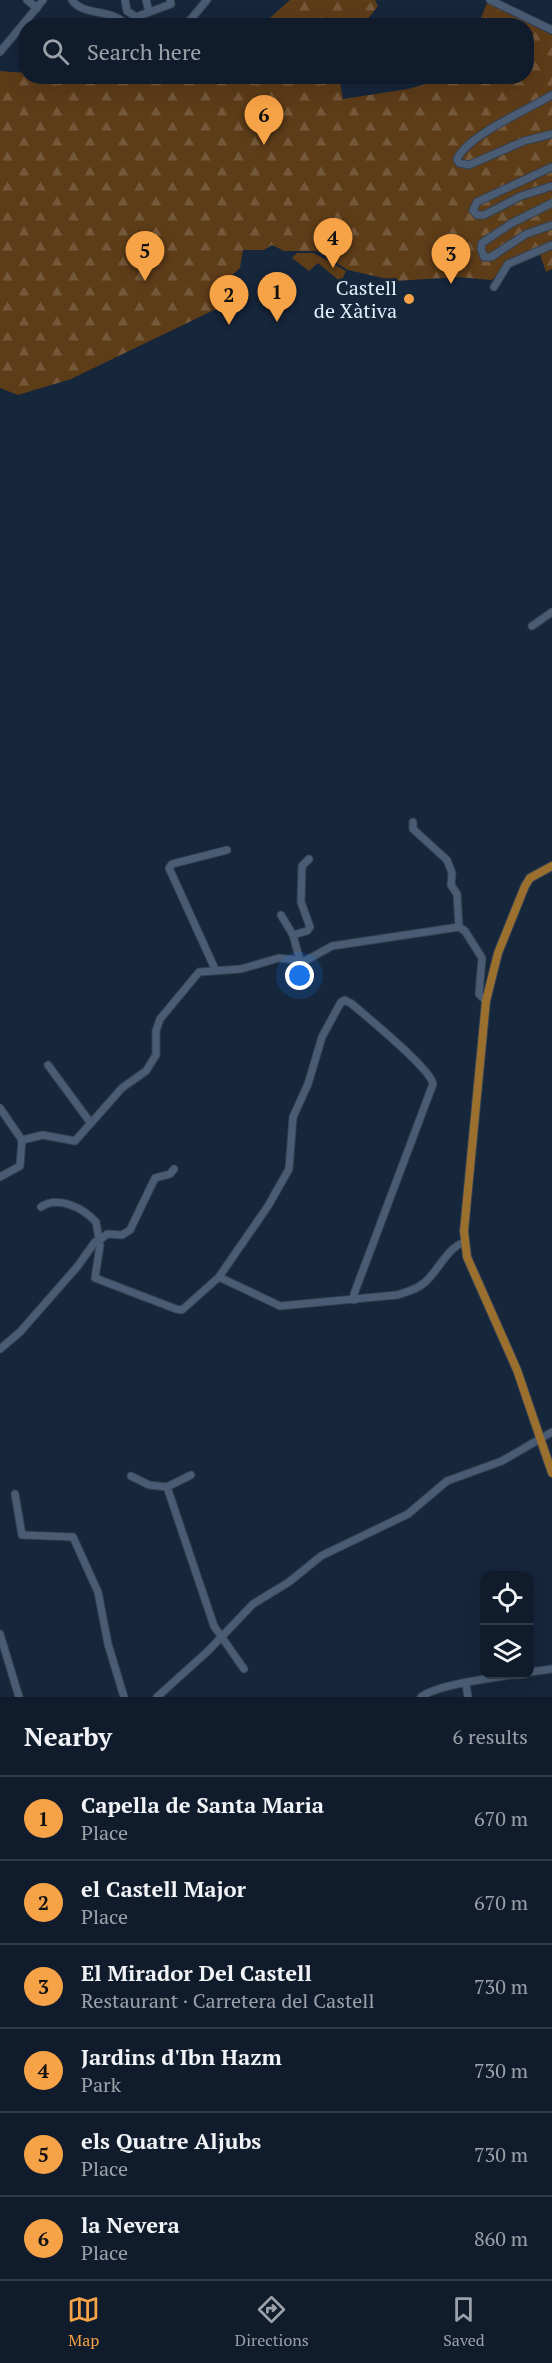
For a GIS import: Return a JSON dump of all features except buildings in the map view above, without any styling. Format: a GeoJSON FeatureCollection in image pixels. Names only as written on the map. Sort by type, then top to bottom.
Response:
{"type":"FeatureCollection","features":[{"type":"Feature","properties":{"kind":"main road"},"geometry":{"type":"LineString","coordinates":[[552,866],[530,879],[519,898],[498,953],[486,1001],[465,1242],[467,1257],[517,1370],[552,1473]]}},
{"type":"Feature","properties":{"kind":"street"},"geometry":{"type":"LineString","coordinates":[[27,0],[37,8]]}},
{"type":"Feature","properties":{"kind":"street"},"geometry":{"type":"LineString","coordinates":[[28,18],[43,0]]}},
{"type":"Feature","properties":{"kind":"street"},"geometry":{"type":"LineString","coordinates":[[125,0],[127,11],[134,17],[170,2]]}},
{"type":"Feature","properties":{"kind":"street"},"geometry":{"type":"LineString","coordinates":[[146,0],[149,12]]}},
{"type":"Feature","properties":{"kind":"street"},"geometry":{"type":"LineString","coordinates":[[192,18],[207,0]]}},
{"type":"Feature","properties":{"kind":"street"},"geometry":{"type":"LineString","coordinates":[[489,0],[527,18]]}},
{"type":"Feature","properties":{"kind":"street"},"geometry":{"type":"LineString","coordinates":[[74,2],[116,18]]}},
{"type":"Feature","properties":{"kind":"street"},"geometry":{"type":"LineString","coordinates":[[534,21],[552,30]]}},
{"type":"Feature","properties":{"kind":"street"},"geometry":{"type":"LineString","coordinates":[[0,51],[18,30]]}},
{"type":"Feature","properties":{"kind":"street"},"geometry":{"type":"LineString","coordinates":[[552,95],[504,120],[465,149],[457,159],[459,163],[468,165],[516,144],[552,134]]}},
{"type":"Feature","properties":{"kind":"street"},"geometry":{"type":"LineString","coordinates":[[552,167],[477,202],[473,210],[477,215],[483,215],[521,196],[552,186]]}},
{"type":"Feature","properties":{"kind":"street"},"geometry":{"type":"LineString","coordinates":[[552,203],[492,236],[482,243],[481,252],[484,257],[491,257],[526,234],[552,225]]}},
{"type":"Feature","properties":{"kind":"street"},"geometry":{"type":"LineString","coordinates":[[494,287],[508,264],[552,245]]}},
{"type":"Feature","properties":{"kind":"street"},"geometry":{"type":"LineString","coordinates":[[532,626],[552,612]]}},
{"type":"Feature","properties":{"kind":"street"},"geometry":{"type":"LineString","coordinates":[[413,822],[413,829],[447,860],[452,873],[451,885],[457,894],[459,927]]}},
{"type":"Feature","properties":{"kind":"street"},"geometry":{"type":"LineString","coordinates":[[215,969],[169,868],[172,864],[227,850]]}},
{"type":"Feature","properties":{"kind":"street"},"geometry":{"type":"LineString","coordinates":[[293,935],[307,931],[310,927],[301,902],[302,866],[309,859]]}},
{"type":"Feature","properties":{"kind":"street"},"geometry":{"type":"LineString","coordinates":[[281,915],[293,935],[300,961]]}},
{"type":"Feature","properties":{"kind":"street"},"geometry":{"type":"LineString","coordinates":[[22,1140],[43,1135],[75,1141],[122,1088],[146,1071],[156,1055],[156,1031],[160,1019],[191,979],[200,972],[215,969],[241,969],[279,958],[300,961],[316,957],[332,946],[459,927],[465,931],[482,958],[479,994],[486,1001]]}},
{"type":"Feature","properties":{"kind":"street"},"geometry":{"type":"LineString","coordinates":[[41,1207],[51,1201],[56,1201],[84,1212],[96,1222],[100,1245],[95,1278],[182,1310],[219,1277],[268,1206],[289,1169],[291,1124],[308,1084],[322,1037],[341,1002],[352,1004],[416,1061],[430,1076],[433,1087],[354,1294],[354,1300]]}},
{"type":"Feature","properties":{"kind":"street"},"geometry":{"type":"LineString","coordinates":[[48,1065],[90,1122]]}},
{"type":"Feature","properties":{"kind":"street"},"geometry":{"type":"LineString","coordinates":[[0,1108],[22,1140],[20,1166],[0,1177]]}},
{"type":"Feature","properties":{"kind":"street"},"geometry":{"type":"LineString","coordinates":[[0,1349],[20,1332],[77,1267],[90,1246],[107,1234],[122,1235],[130,1230],[155,1178],[170,1174],[174,1169]]}},
{"type":"Feature","properties":{"kind":"street"},"geometry":{"type":"LineString","coordinates":[[219,1277],[280,1306],[397,1295],[421,1286],[455,1247],[465,1242]]}},
{"type":"Feature","properties":{"kind":"street"},"geometry":{"type":"LineString","coordinates":[[157,1697],[221,1639],[253,1604],[289,1582],[321,1556],[408,1514],[447,1481],[482,1470],[528,1448],[552,1432]]}},
{"type":"Feature","properties":{"kind":"street"},"geometry":{"type":"LineString","coordinates":[[131,1476],[149,1485],[167,1487],[191,1475]]}},
{"type":"Feature","properties":{"kind":"street"},"geometry":{"type":"LineString","coordinates":[[167,1487],[221,1639],[230,1647],[244,1669]]}},
{"type":"Feature","properties":{"kind":"street"},"geometry":{"type":"LineString","coordinates":[[15,1494],[22,1535],[73,1537],[98,1592],[108,1644],[124,1697]]}},
{"type":"Feature","properties":{"kind":"street"},"geometry":{"type":"LineString","coordinates":[[0,1634],[19,1697]]}},
{"type":"Feature","properties":{"kind":"street"},"geometry":{"type":"LineString","coordinates":[[534,1671],[552,1669]]}},
{"type":"Feature","properties":{"kind":"street"},"geometry":{"type":"LineString","coordinates":[[421,1697],[492,1679]]}},
{"type":"Feature","properties":{"kind":"street"},"geometry":{"type":"LineString","coordinates":[[466,1684],[468,1697]]}},
{"type":"Feature","properties":{"kind":"green space"},"geometry":{"type":"Polygon","coordinates":[[[290,0],[375,0],[378,6],[369,18],[270,18],[290,0]]]}},
{"type":"Feature","properties":{"kind":"green space"},"geometry":{"type":"Polygon","coordinates":[[[487,3],[517,18],[481,18],[487,3]]]}},
{"type":"Feature","properties":{"kind":"green space"},"geometry":{"type":"Polygon","coordinates":[[[534,26],[552,35],[552,269],[546,272],[538,249],[505,263],[497,276],[491,280],[457,277],[396,281],[348,270],[317,251],[284,251],[272,245],[264,250],[243,250],[240,268],[222,284],[222,310],[214,310],[71,379],[18,395],[0,388],[0,71],[18,72],[18,84],[340,84],[343,99],[426,84],[534,84],[534,26]]]}},
{"type":"Feature","properties":{"kind":"green space"},"geometry":{"type":"Polygon","coordinates":[[[297,253],[314,253],[346,271],[343,277],[345,281],[342,283],[318,263],[309,271],[292,258],[297,253]]]}},
{"type":"Feature","properties":{"kind":"place","name":"la Nevera"},"geometry":{"type":"Point","coordinates":[264,145]}},
{"type":"Feature","properties":{"kind":"place","name":"Jardins d'Ibn Hazm"},"geometry":{"type":"Point","coordinates":[333,268]}},
{"type":"Feature","properties":{"kind":"place","name":"els Quatre Aljubs"},"geometry":{"type":"Point","coordinates":[145,281]}},
{"type":"Feature","properties":{"kind":"place","name":"El Mirador Del Castell"},"geometry":{"type":"Point","coordinates":[451,284]}},
{"type":"Feature","properties":{"kind":"place","name":"Castell de Xàtiva"},"geometry":{"type":"Point","coordinates":[409,299]}},
{"type":"Feature","properties":{"kind":"place","name":"Capella de Santa Maria"},"geometry":{"type":"Point","coordinates":[277,322]}},
{"type":"Feature","properties":{"kind":"place","name":"el Castell Major"},"geometry":{"type":"Point","coordinates":[229,325]}}]}
